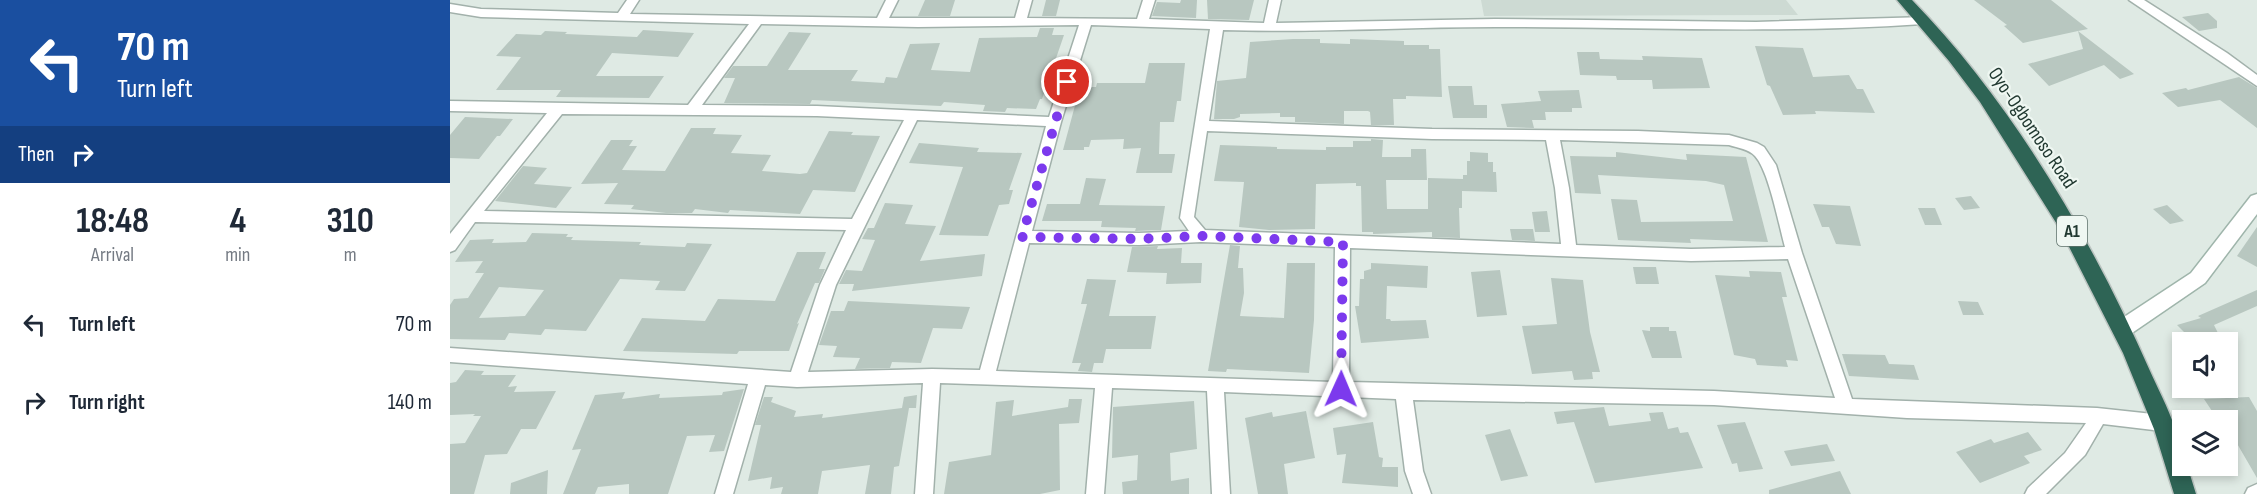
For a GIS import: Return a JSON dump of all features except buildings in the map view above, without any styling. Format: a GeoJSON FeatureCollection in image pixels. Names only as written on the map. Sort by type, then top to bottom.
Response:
{"type":"FeatureCollection","features":[{"type":"Feature","properties":{"kind":"highway","name":"Oyo-Ogbomoso Road"},"geometry":{"type":"LineString","coordinates":[[1904,0],[1962,66],[2020,148],[2071,228],[2135,355],[2162,423],[2185,494]]}},
{"type":"Feature","properties":{"kind":"street"},"geometry":{"type":"LineString","coordinates":[[622,16],[633,0]]}},
{"type":"Feature","properties":{"kind":"street"},"geometry":{"type":"LineString","coordinates":[[881,22],[891,0]]}},
{"type":"Feature","properties":{"kind":"street"},"geometry":{"type":"LineString","coordinates":[[1020,22],[1026,0]]}},
{"type":"Feature","properties":{"kind":"street"},"geometry":{"type":"LineString","coordinates":[[1142,22],[1149,0]]}},
{"type":"Feature","properties":{"kind":"street"},"geometry":{"type":"LineString","coordinates":[[1269,27],[1275,0]]}},
{"type":"Feature","properties":{"kind":"street"},"geometry":{"type":"LineString","coordinates":[[2135,0],[2222,56],[2257,82]]}},
{"type":"Feature","properties":{"kind":"street"},"geometry":{"type":"LineString","coordinates":[[450,8],[481,13],[546,16],[881,22],[1086,21],[1269,27],[1495,23],[1756,26],[1923,20]]}},
{"type":"Feature","properties":{"kind":"street"},"geometry":{"type":"LineString","coordinates":[[691,111],[758,20]]}},
{"type":"Feature","properties":{"kind":"street"},"geometry":{"type":"LineString","coordinates":[[986,377],[1054,122],[1086,21]]}},
{"type":"Feature","properties":{"kind":"street"},"geometry":{"type":"LineString","coordinates":[[1201,236],[1187,218],[1217,25]]}},
{"type":"Feature","properties":{"kind":"street"},"geometry":{"type":"LineString","coordinates":[[450,106],[817,111],[1054,122]]}},
{"type":"Feature","properties":{"kind":"street"},"geometry":{"type":"LineString","coordinates":[[450,246],[471,216],[558,109]]}},
{"type":"Feature","properties":{"kind":"street"},"geometry":{"type":"LineString","coordinates":[[797,380],[828,285],[912,117]]}},
{"type":"Feature","properties":{"kind":"street"},"geometry":{"type":"LineString","coordinates":[[1201,126],[1432,134],[1729,140],[1752,147],[1759,151],[1769,165],[1794,253],[1846,406]]}},
{"type":"Feature","properties":{"kind":"street"},"geometry":{"type":"LineString","coordinates":[[1552,135],[1562,188],[1569,251]]}},
{"type":"Feature","properties":{"kind":"street"},"geometry":{"type":"LineString","coordinates":[[2122,329],[2198,278],[2257,201]]}},
{"type":"Feature","properties":{"kind":"street"},"geometry":{"type":"LineString","coordinates":[[471,216],[856,225]]}},
{"type":"Feature","properties":{"kind":"street"},"geometry":{"type":"LineString","coordinates":[[1022,237],[1139,239],[1201,236],[1691,255],[1794,253]]}},
{"type":"Feature","properties":{"kind":"street"},"geometry":{"type":"LineString","coordinates":[[1341,389],[1343,242]]}},
{"type":"Feature","properties":{"kind":"street"},"geometry":{"type":"LineString","coordinates":[[450,356],[797,380],[932,376],[986,377],[1404,392],[1714,398],[2097,416],[2162,423]]}},
{"type":"Feature","properties":{"kind":"street"},"geometry":{"type":"LineString","coordinates":[[724,494],[759,376]]}},
{"type":"Feature","properties":{"kind":"street"},"geometry":{"type":"LineString","coordinates":[[924,494],[932,376]]}},
{"type":"Feature","properties":{"kind":"street"},"geometry":{"type":"LineString","coordinates":[[1095,494],[1104,380]]}},
{"type":"Feature","properties":{"kind":"street"},"geometry":{"type":"LineString","coordinates":[[1215,384],[1221,494]]}},
{"type":"Feature","properties":{"kind":"street"},"geometry":{"type":"LineString","coordinates":[[1404,392],[1414,471],[1422,494]]}},
{"type":"Feature","properties":{"kind":"street"},"geometry":{"type":"LineString","coordinates":[[2034,494],[2082,446],[2093,432],[2097,416]]}},
{"type":"Feature","properties":{"kind":"shaded area"},"geometry":{"type":"Polygon","coordinates":[[[1481,0],[1786,0],[1798,15],[1484,16],[1481,0]]]}},
{"type":"Feature","properties":{"kind":"route"},"geometry":{"type":"LineString","coordinates":[[1067,82],[1022,237],[1168,239],[1201,236],[1316,239],[1343,242],[1341,389]]}}]}
